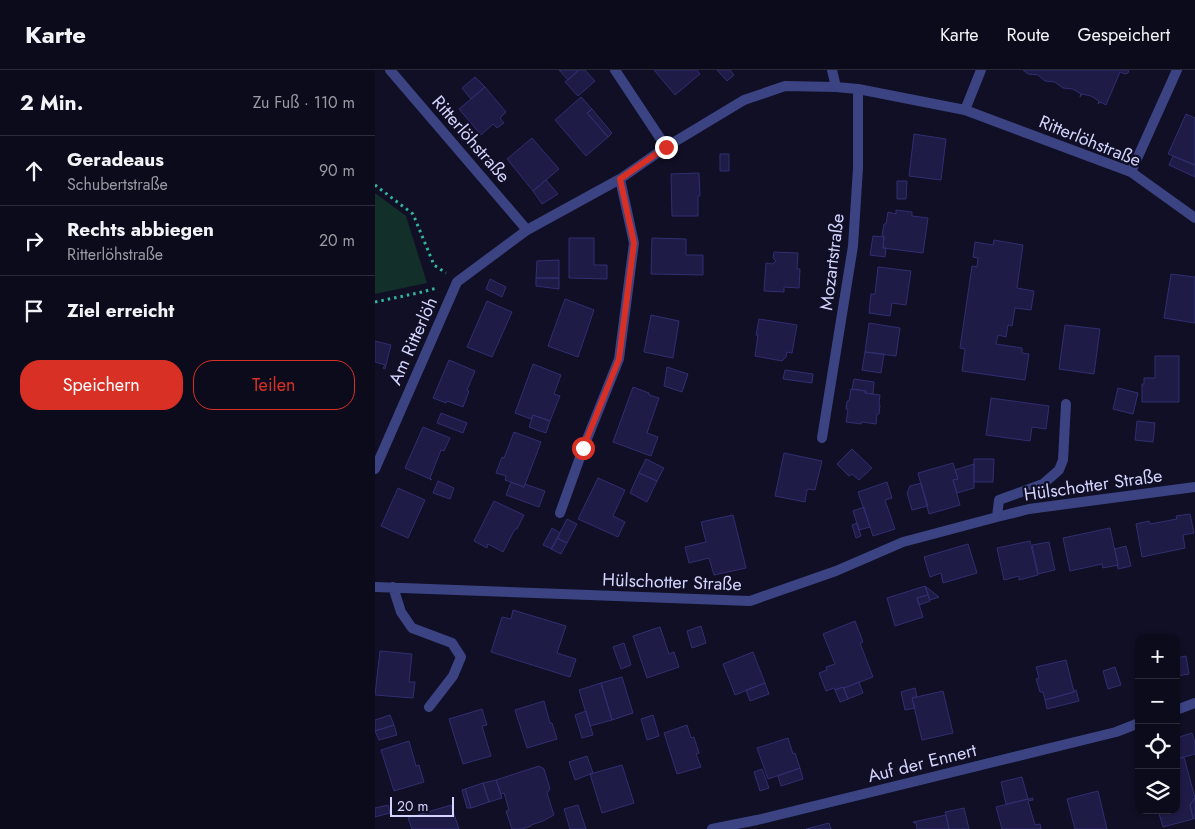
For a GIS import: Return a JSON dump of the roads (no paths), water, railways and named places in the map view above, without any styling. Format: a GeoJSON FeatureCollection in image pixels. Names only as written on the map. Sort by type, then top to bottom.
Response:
{"type":"FeatureCollection","features":[{"type":"Feature","properties":{"kind":"street","name":"Ritterlöhstraße"},"geometry":{"type":"LineString","coordinates":[[390,70],[527,230]]}},
{"type":"Feature","properties":{"kind":"street"},"geometry":{"type":"LineString","coordinates":[[615,70],[666,147]]}},
{"type":"Feature","properties":{"kind":"street"},"geometry":{"type":"LineString","coordinates":[[832,70],[836,87]]}},
{"type":"Feature","properties":{"kind":"street"},"geometry":{"type":"LineString","coordinates":[[965,110],[981,70]]}},
{"type":"Feature","properties":{"kind":"street"},"geometry":{"type":"LineString","coordinates":[[1131,172],[1177,70]]}},
{"type":"Feature","properties":{"kind":"street","name":"Ritterlöhstraße"},"geometry":{"type":"LineString","coordinates":[[457,282],[527,230],[620,179],[666,147],[744,100],[785,86],[858,89],[965,110],[1131,172],[1195,218]]}},
{"type":"Feature","properties":{"kind":"street","name":"Mozartstraße"},"geometry":{"type":"LineString","coordinates":[[822,438],[853,246],[858,168],[858,89]]}},
{"type":"Feature","properties":{"kind":"street"},"geometry":{"type":"LineString","coordinates":[[560,513],[583,448],[619,359],[634,243],[620,179]]}},
{"type":"Feature","properties":{"kind":"street","name":"Am Ritterlöh"},"geometry":{"type":"LineString","coordinates":[[375,469],[457,282]]}},
{"type":"Feature","properties":{"kind":"street","name":"Hülschotter Straße"},"geometry":{"type":"LineString","coordinates":[[997,517],[999,500],[1043,484],[1059,470],[1063,460],[1067,404]]}},
{"type":"Feature","properties":{"kind":"street","name":"Hülschotter Straße"},"geometry":{"type":"LineString","coordinates":[[375,587],[750,601],[836,571],[903,542],[997,517],[1029,509],[1195,488]]}},
{"type":"Feature","properties":{"kind":"street"},"geometry":{"type":"LineString","coordinates":[[393,587],[401,612],[412,628],[452,644],[461,657],[453,676],[429,707]]}},
{"type":"Feature","properties":{"kind":"street"},"geometry":{"type":"LineString","coordinates":[[1180,709],[1195,703]]}},
{"type":"Feature","properties":{"kind":"street","name":"Auf der Ennert"},"geometry":{"type":"LineString","coordinates":[[714,829],[1116,732],[1135,725]]}}]}
